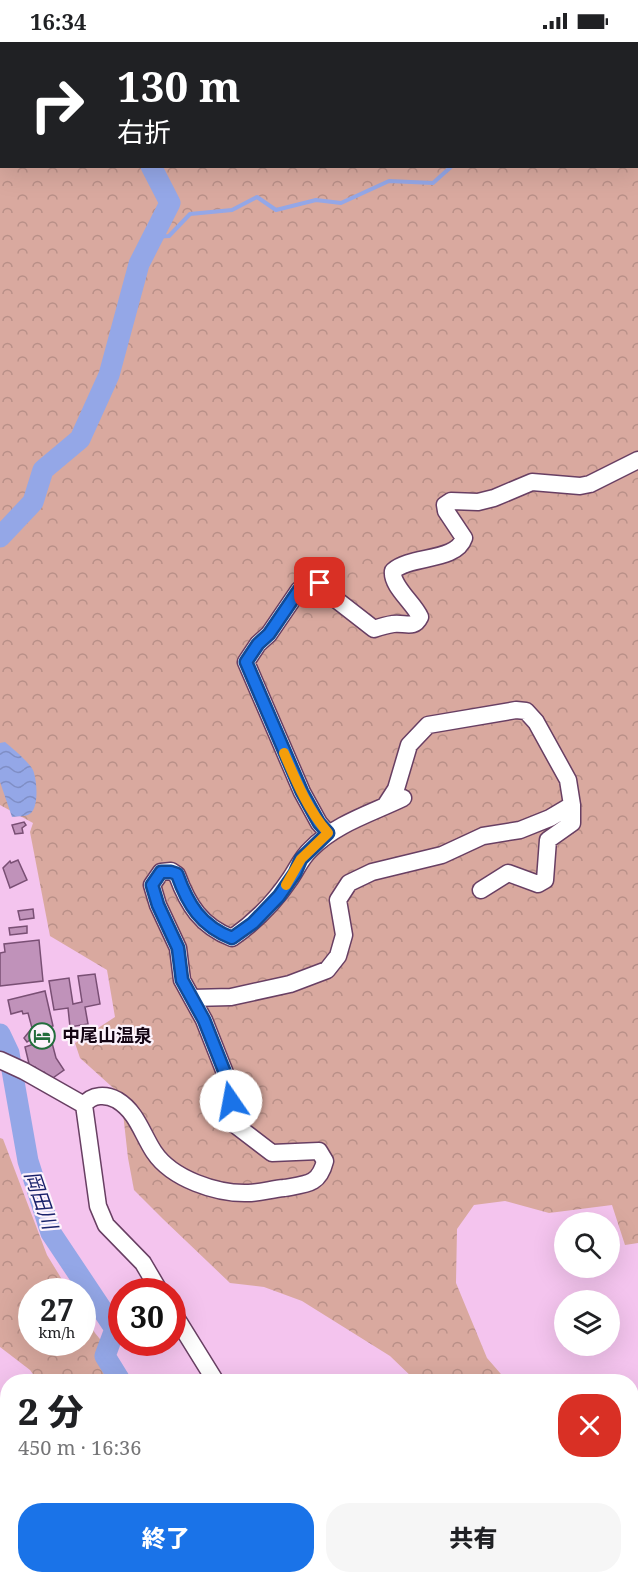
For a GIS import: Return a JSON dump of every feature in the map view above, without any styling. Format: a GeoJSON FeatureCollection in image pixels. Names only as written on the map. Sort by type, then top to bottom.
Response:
{"type":"FeatureCollection","features":[{"type":"Feature","properties":{"kind":"street"},"geometry":{"type":"LineString","coordinates":[[328,833],[319,823],[302,792],[246,662],[258,644],[269,634],[299,590],[320,583],[338,601],[374,629],[396,623],[413,625],[418,623],[420,617],[394,582],[393,571],[402,565],[439,556],[457,548],[462,543],[464,538],[446,511],[446,505],[451,501],[478,502],[494,498],[532,482],[580,486],[590,484],[638,460]]}},
{"type":"Feature","properties":{"kind":"street"},"geometry":{"type":"LineString","coordinates":[[384,807],[396,789],[409,745],[428,725],[516,710],[526,711],[536,722],[568,780],[572,823],[548,840],[545,880],[538,884],[508,873],[481,890]]}},
{"type":"Feature","properties":{"kind":"street"},"geometry":{"type":"LineString","coordinates":[[152,1278],[143,1263],[106,1225],[98,1206],[84,1105],[87,1101],[97,1096],[109,1096],[118,1101],[133,1113],[155,1154],[173,1171],[200,1185],[248,1193],[303,1185],[313,1182],[322,1173],[325,1161],[319,1151],[272,1153],[234,1124],[227,1078],[204,1020],[182,980],[178,948],[158,905],[152,885],[155,878],[161,872],[177,874],[194,911],[218,932],[232,938],[253,923],[279,896],[295,873],[301,859],[328,833],[403,798]]}},
{"type":"Feature","properties":{"kind":"street"},"geometry":{"type":"LineString","coordinates":[[192,998],[231,997],[290,984],[327,970],[338,956],[344,935],[338,900],[349,883],[372,873],[442,855],[483,836],[520,830],[550,818],[572,805]]}},
{"type":"Feature","properties":{"kind":"street"},"geometry":{"type":"LineString","coordinates":[[0,1060],[84,1105]]}},
{"type":"Feature","properties":{"kind":"street"},"geometry":{"type":"LineString","coordinates":[[186,1334],[211,1374]]}},
{"type":"Feature","properties":{"kind":"green space"},"geometry":{"type":"Polygon","coordinates":[[[0,168],[638,168],[638,1243],[625,1245],[620,1230],[620,1212],[614,1212],[612,1205],[549,1213],[505,1201],[474,1205],[457,1229],[456,1283],[487,1358],[501,1374],[409,1374],[390,1356],[302,1301],[264,1287],[230,1283],[134,1190],[121,1095],[80,1058],[75,1043],[115,1017],[107,970],[50,936],[30,832],[33,823],[0,805],[0,168]]]}},
{"type":"Feature","properties":{"kind":"green space"},"geometry":{"type":"Polygon","coordinates":[[[0,1138],[3,1139],[47,1255],[61,1278],[18,1278],[18,1356],[96,1356],[96,1334],[108,1349],[108,1356],[114,1356],[128,1374],[33,1374],[0,1347],[0,1138]]]}},
{"type":"Feature","properties":{"kind":"water"},"geometry":{"type":"Polygon","coordinates":[[[5,742],[33,770],[36,786],[35,804],[34,809],[27,815],[12,817],[0,782],[0,743],[5,742]]]}},
{"type":"Feature","properties":{"kind":"building"},"geometry":{"type":"Polygon","coordinates":[[[24,822],[26,825],[22,828],[23,833],[15,834],[12,825],[24,822]]]}},
{"type":"Feature","properties":{"kind":"building"},"geometry":{"type":"Polygon","coordinates":[[[18,860],[27,880],[10,888],[3,868],[10,861],[11,863],[18,860]]]}},
{"type":"Feature","properties":{"kind":"building"},"geometry":{"type":"Polygon","coordinates":[[[33,909],[34,918],[20,920],[18,911],[33,909]]]}},
{"type":"Feature","properties":{"kind":"building"},"geometry":{"type":"Polygon","coordinates":[[[27,926],[27,933],[10,935],[9,928],[27,926]]]}},
{"type":"Feature","properties":{"kind":"building"},"geometry":{"type":"Polygon","coordinates":[[[39,940],[43,981],[0,986],[0,953],[5,952],[4,944],[39,940]]]}},
{"type":"Feature","properties":{"kind":"building"},"geometry":{"type":"Polygon","coordinates":[[[95,974],[100,1004],[85,1007],[88,1024],[70,1027],[68,1008],[54,1010],[49,981],[69,978],[73,1004],[82,1002],[78,976],[95,974]]]}},
{"type":"Feature","properties":{"kind":"building"},"geometry":{"type":"Polygon","coordinates":[[[45,991],[53,1026],[45,1028],[48,1040],[51,1039],[56,1058],[64,1070],[50,1080],[44,1072],[41,1074],[35,1067],[30,1068],[25,1047],[34,1044],[33,1038],[27,1042],[24,1038],[32,1028],[28,1013],[23,1014],[22,1011],[11,1014],[8,1000],[45,991]]]}},
{"type":"Feature","properties":{"kind":"waterway"},"geometry":{"type":"LineString","coordinates":[[0,537],[33,502],[43,470],[80,439],[109,375],[139,264],[170,203],[152,168]]}},
{"type":"Feature","properties":{"kind":"waterway"},"geometry":{"type":"LineString","coordinates":[[152,237],[169,236],[190,214],[232,210],[257,197],[276,210],[316,200],[341,203],[389,181],[433,183],[450,168]]}},
{"type":"Feature","properties":{"kind":"waterway","name":"岡田川"},"geometry":{"type":"LineString","coordinates":[[0,1034],[9,1053],[28,1161],[51,1233],[115,1329],[105,1356],[116,1374]]}},
{"type":"Feature","properties":{"kind":"slow traffic"},"geometry":{"type":"LineString","coordinates":[[284,753],[319,823],[328,833],[301,859],[286,885]]}},
{"type":"Feature","properties":{"kind":"place","name":"中尾山温泉"},"geometry":{"type":"Point","coordinates":[42,1036]}},
{"type":"Feature","properties":{"kind":"route"},"geometry":{"type":"LineString","coordinates":[[231,1101],[227,1078],[204,1020],[182,980],[178,948],[158,905],[152,885],[161,872],[177,874],[194,911],[218,932],[232,938],[253,923],[279,896],[295,873],[301,859],[328,833],[319,823],[302,792],[246,662],[258,644],[269,634],[299,590],[320,583]]}}]}
